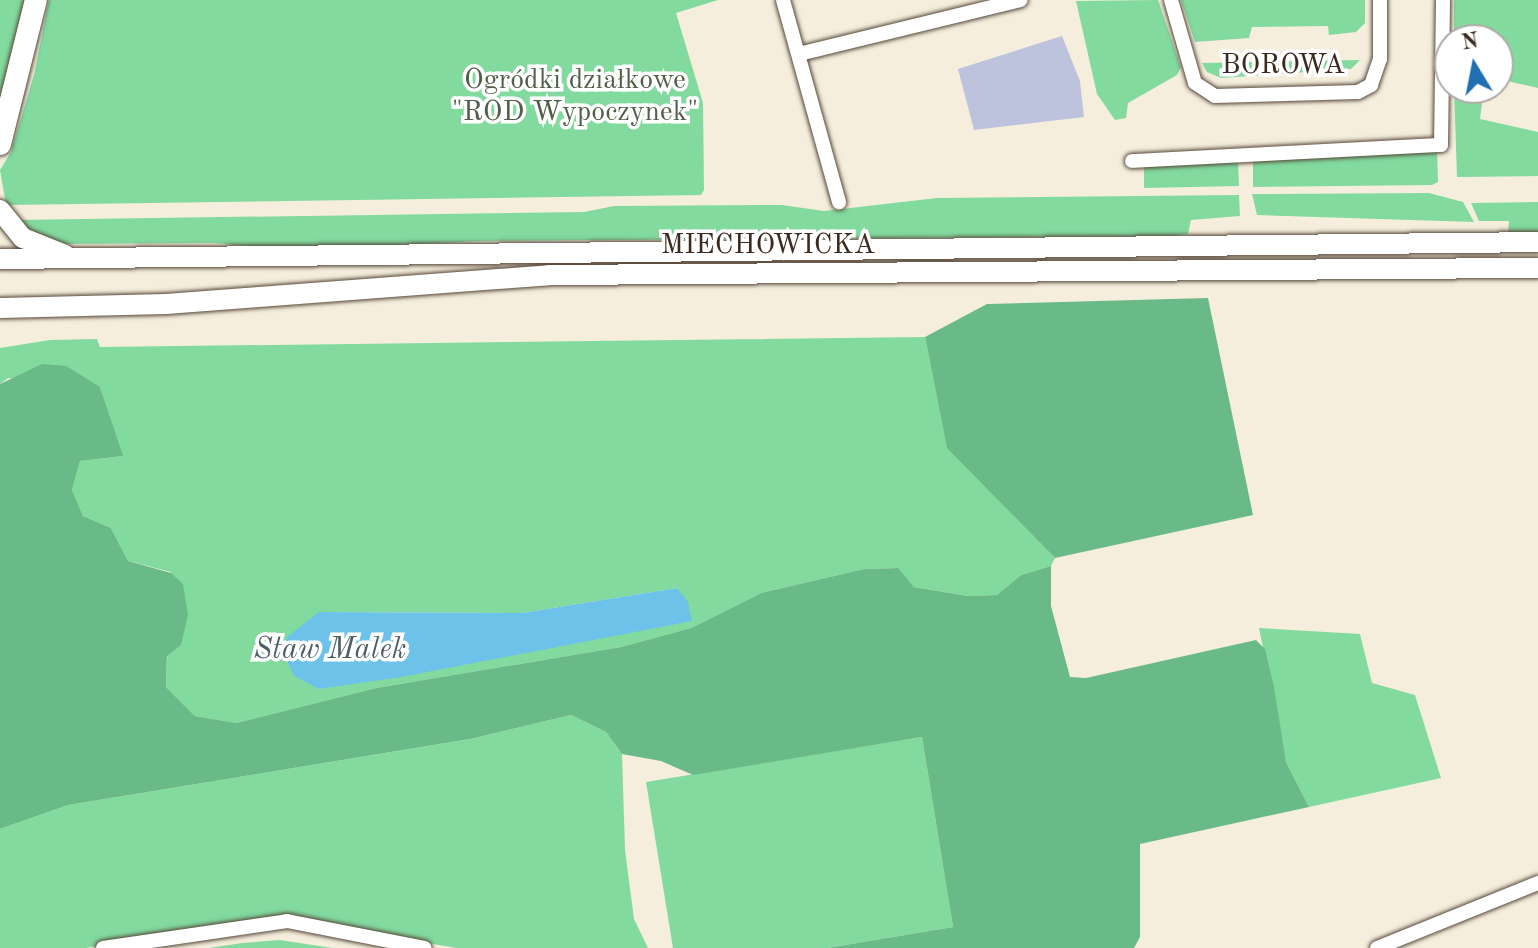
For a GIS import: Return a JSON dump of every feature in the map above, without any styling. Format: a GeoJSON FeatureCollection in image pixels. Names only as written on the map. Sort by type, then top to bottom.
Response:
{"type":"FeatureCollection","features":[{"type":"Feature","properties":{"kind":"main road"},"geometry":{"type":"LineString","coordinates":[[0,144],[36,0]]}},
{"type":"Feature","properties":{"kind":"main road"},"geometry":{"type":"LineString","coordinates":[[0,210],[23,238],[84,262]]}},
{"type":"Feature","properties":{"kind":"main road","name":"MIECHOWICKA"},"geometry":{"type":"LineString","coordinates":[[0,259],[84,262],[469,250],[1538,242]]}},
{"type":"Feature","properties":{"kind":"main road","name":"MIECHOWICKA"},"geometry":{"type":"LineString","coordinates":[[0,310],[208,301],[549,275],[1538,268]]}},
{"type":"Feature","properties":{"kind":"street"},"geometry":{"type":"LineString","coordinates":[[783,0],[839,202]]}},
{"type":"Feature","properties":{"kind":"street"},"geometry":{"type":"LineString","coordinates":[[799,54],[1021,0]]}},
{"type":"Feature","properties":{"kind":"street","name":"BOROWA"},"geometry":{"type":"LineString","coordinates":[[1171,0],[1195,83],[1215,96],[1358,92],[1371,85],[1380,59],[1380,0]]}},
{"type":"Feature","properties":{"kind":"street"},"geometry":{"type":"LineString","coordinates":[[1132,161],[1441,145],[1443,0]]}},
{"type":"Feature","properties":{"kind":"street"},"geometry":{"type":"LineString","coordinates":[[1377,948],[1538,883]]}},
{"type":"Feature","properties":{"kind":"street"},"geometry":{"type":"LineString","coordinates":[[103,948],[287,921],[424,948]]}},
{"type":"Feature","properties":{"kind":"shaded area"},"geometry":{"type":"Polygon","coordinates":[[[1062,36],[1080,81],[1084,117],[974,130],[958,69],[1062,36]]]}},
{"type":"Feature","properties":{"kind":"green space"},"geometry":{"type":"Polygon","coordinates":[[[0,0],[27,0],[0,116],[0,0]]]}},
{"type":"Feature","properties":{"kind":"green space","name":"Ogródki działkowe \"ROD Wypoczynek\""},"geometry":{"type":"Polygon","coordinates":[[[49,0],[718,0],[676,13],[703,103],[704,190],[701,195],[6,205],[0,170],[11,152],[34,75],[49,0]]]}},
{"type":"Feature","properties":{"kind":"green space"},"geometry":{"type":"Polygon","coordinates":[[[1158,0],[1181,67],[1177,75],[1128,103],[1126,118],[1115,120],[1097,94],[1076,1],[1158,0]]]}},
{"type":"Feature","properties":{"kind":"green space"},"geometry":{"type":"Polygon","coordinates":[[[1181,0],[1365,0],[1365,23],[1356,32],[1329,35],[1328,26],[1252,27],[1249,38],[1195,42],[1181,0]]]}},
{"type":"Feature","properties":{"kind":"green space"},"geometry":{"type":"Polygon","coordinates":[[[1454,0],[1538,0],[1538,88],[1514,83],[1514,24],[1454,24],[1454,0]]]}},
{"type":"Feature","properties":{"kind":"green space"},"geometry":{"type":"Polygon","coordinates":[[[1360,60],[1351,69],[1221,78],[1207,72],[1202,63],[1360,60]]]}},
{"type":"Feature","properties":{"kind":"green space"},"geometry":{"type":"Polygon","coordinates":[[[1455,104],[1482,104],[1480,119],[1538,132],[1538,176],[1457,177],[1455,104]]]}},
{"type":"Feature","properties":{"kind":"green space"},"geometry":{"type":"Polygon","coordinates":[[[1437,150],[1438,182],[1432,185],[1253,187],[1253,161],[1437,150]]]}},
{"type":"Feature","properties":{"kind":"green space"},"geometry":{"type":"Polygon","coordinates":[[[1238,160],[1239,186],[1144,188],[1144,167],[1238,160]]]}},
{"type":"Feature","properties":{"kind":"green space"},"geometry":{"type":"Polygon","coordinates":[[[1429,193],[1463,202],[1474,222],[1257,215],[1252,194],[1429,193]]]}},
{"type":"Feature","properties":{"kind":"green space"},"geometry":{"type":"Polygon","coordinates":[[[1239,195],[1240,216],[1191,220],[1188,234],[1170,236],[481,241],[294,250],[214,243],[62,244],[36,236],[15,220],[584,212],[614,206],[782,205],[824,211],[937,198],[1239,195]]]}},
{"type":"Feature","properties":{"kind":"green space"},"geometry":{"type":"Polygon","coordinates":[[[1538,202],[1538,233],[1508,234],[1509,221],[1479,221],[1471,203],[1538,202]]]}},
{"type":"Feature","properties":{"kind":"green space"},"geometry":{"type":"Polygon","coordinates":[[[1208,298],[1253,515],[1055,558],[947,448],[925,337],[987,304],[1208,298]]]}},
{"type":"Feature","properties":{"kind":"green space"},"geometry":{"type":"Polygon","coordinates":[[[925,337],[947,447],[1055,558],[1051,566],[1021,575],[997,595],[968,596],[914,587],[897,568],[864,569],[761,593],[691,628],[621,647],[376,688],[236,723],[195,716],[166,687],[171,572],[128,561],[111,528],[83,516],[72,490],[80,461],[122,456],[100,387],[8,378],[0,384],[0,348],[50,340],[97,339],[100,347],[925,337]],[[677,588],[522,613],[319,612],[319,689],[691,621],[677,588]]]}},
{"type":"Feature","properties":{"kind":"green space"},"geometry":{"type":"Polygon","coordinates":[[[42,364],[66,366],[100,387],[123,456],[80,461],[72,490],[83,516],[111,528],[128,561],[171,573],[183,584],[188,615],[181,645],[167,656],[166,687],[195,716],[236,723],[376,688],[621,647],[691,628],[761,593],[864,569],[898,568],[914,587],[968,596],[997,595],[1021,575],[1051,566],[1051,606],[1070,677],[1086,678],[1256,640],[1265,649],[1286,762],[1309,807],[1140,844],[1140,937],[1134,948],[827,948],[953,927],[922,737],[693,775],[661,761],[622,754],[606,732],[571,715],[470,739],[68,805],[0,829],[0,384],[42,364]]]}},
{"type":"Feature","properties":{"kind":"green space"},"geometry":{"type":"Polygon","coordinates":[[[1259,628],[1360,634],[1372,683],[1415,695],[1441,778],[1309,807],[1286,762],[1259,628]]]}},
{"type":"Feature","properties":{"kind":"green space"},"geometry":{"type":"Polygon","coordinates":[[[571,715],[606,732],[622,754],[625,850],[634,919],[648,948],[456,948],[274,916],[86,948],[0,948],[0,829],[68,805],[470,739],[571,715]]]}},
{"type":"Feature","properties":{"kind":"green space"},"geometry":{"type":"Polygon","coordinates":[[[922,737],[953,927],[827,948],[673,948],[646,782],[922,737]]]}},
{"type":"Feature","properties":{"kind":"green space"},"geometry":{"type":"Polygon","coordinates":[[[280,940],[332,948],[209,948],[242,943],[280,940]]]}},
{"type":"Feature","properties":{"kind":"water","name":"Staw Malek"},"geometry":{"type":"Polygon","coordinates":[[[677,588],[688,602],[692,621],[401,677],[319,689],[294,676],[284,654],[287,637],[319,612],[522,613],[677,588]]]}}]}
